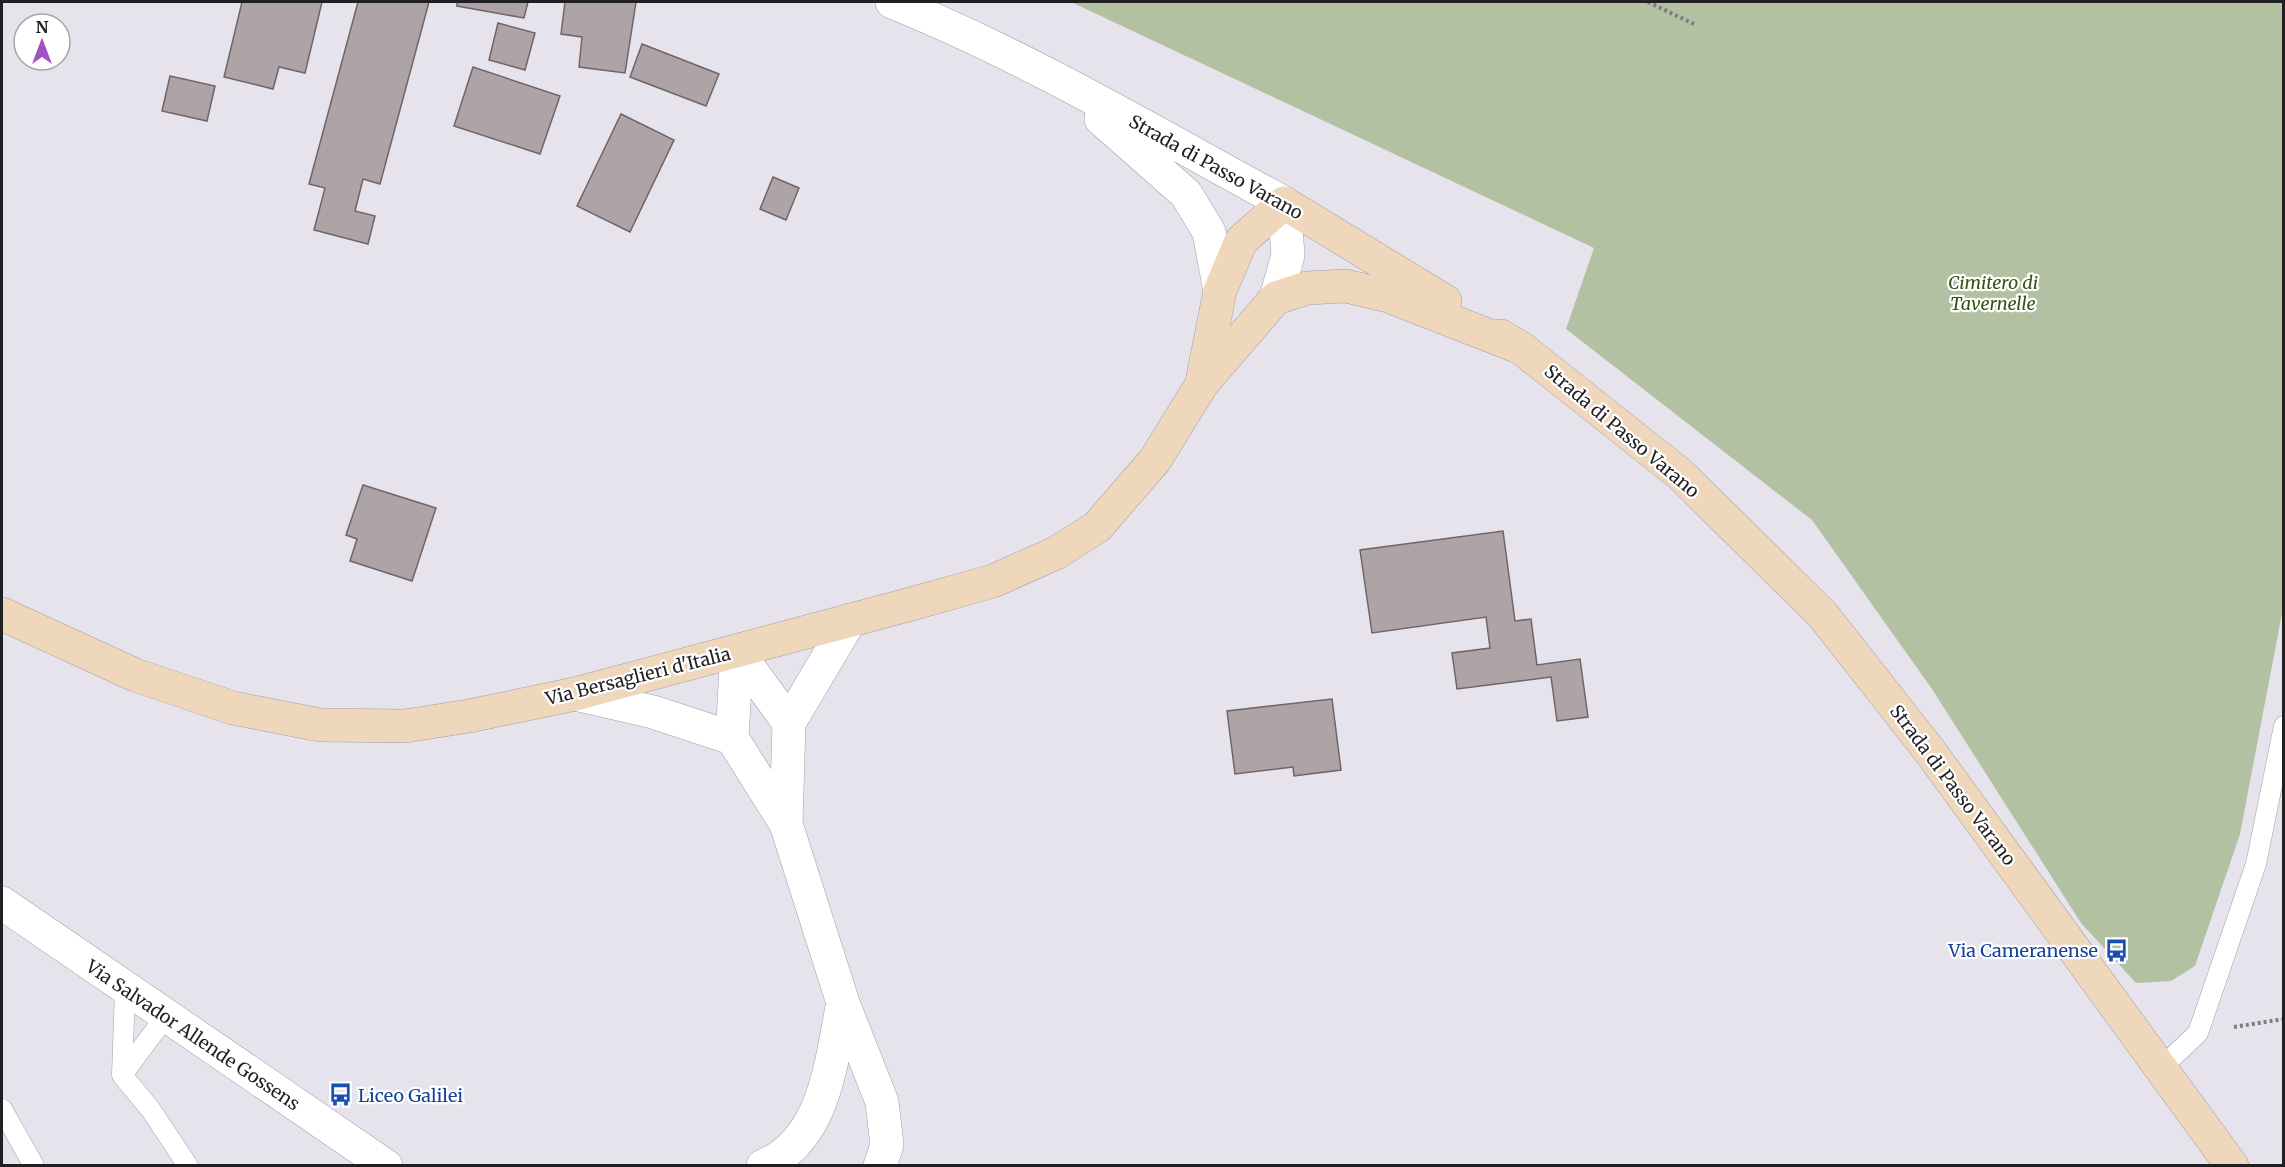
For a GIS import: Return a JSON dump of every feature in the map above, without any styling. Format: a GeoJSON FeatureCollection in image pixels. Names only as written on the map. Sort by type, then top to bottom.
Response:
{"type":"FeatureCollection","features":[{"type":"Feature","properties":{"kind":"main road","name":"Via Bersaglieri d'Italia"},"geometry":{"type":"LineString","coordinates":[[1202,384],[1220,291],[1241,241],[1284,203]]}},
{"type":"Feature","properties":{"kind":"main road","name":"Strada di Passo Varano"},"geometry":{"type":"LineString","coordinates":[[1284,203],[1521,348],[1680,474],[1822,615],[1929,750],[2232,1166]]}},
{"type":"Feature","properties":{"kind":"main road"},"geometry":{"type":"LineString","coordinates":[[1276,298],[1307,288],[1346,286],[1388,296],[1521,348]]}},
{"type":"Feature","properties":{"kind":"main road","name":"Via Bersaglieri d'Italia"},"geometry":{"type":"LineString","coordinates":[[2,614],[135,675],[233,708],[320,725],[405,726],[575,694],[993,581],[1056,553],[1097,526],[1155,460],[1202,384],[1276,298]]}},
{"type":"Feature","properties":{"kind":"street","name":"Strada di Passo Varano"},"geometry":{"type":"LineString","coordinates":[[892,2],[954,27],[1284,203]]}},
{"type":"Feature","properties":{"kind":"street","name":"Via Bersaglieri d'Italia"},"geometry":{"type":"LineString","coordinates":[[1057,80],[1186,194],[1209,232],[1220,291]]}},
{"type":"Feature","properties":{"kind":"street","name":"Via Bersaglieri d'Italia"},"geometry":{"type":"LineString","coordinates":[[1276,298],[1288,255],[1284,203]]}},
{"type":"Feature","properties":{"kind":"street"},"geometry":{"type":"LineString","coordinates":[[786,824],[789,723],[850,620]]}},
{"type":"Feature","properties":{"kind":"street"},"geometry":{"type":"LineString","coordinates":[[737,651],[789,723]]}},
{"type":"Feature","properties":{"kind":"street"},"geometry":{"type":"LineString","coordinates":[[737,651],[732,738],[786,824],[843,1003],[882,1102],[887,1145],[880,1166]]}},
{"type":"Feature","properties":{"kind":"street"},"geometry":{"type":"LineString","coordinates":[[575,694],[653,712],[732,738]]}},
{"type":"Feature","properties":{"kind":"street","name":"Via Salvador Allende Gossens"},"geometry":{"type":"LineString","coordinates":[[2,903],[386,1166]]}},
{"type":"Feature","properties":{"kind":"street"},"geometry":{"type":"LineString","coordinates":[[772,1164],[804,1134],[824,1097],[843,1003]]}},
{"type":"Feature","properties":{"kind":"lane"},"geometry":{"type":"LineString","coordinates":[[2161,1068],[2198,1033],[2256,864],[2283,726]]}},
{"type":"Feature","properties":{"kind":"lane"},"geometry":{"type":"LineString","coordinates":[[125,988],[122,1075],[151,1110],[188,1166]]}},
{"type":"Feature","properties":{"kind":"lane"},"geometry":{"type":"LineString","coordinates":[[122,1075],[166,1016]]}},
{"type":"Feature","properties":{"kind":"lane"},"geometry":{"type":"LineString","coordinates":[[2,1109],[34,1166]]}},
{"type":"Feature","properties":{"kind":"path"},"geometry":{"type":"LineString","coordinates":[[1648,2],[1696,25]]}},
{"type":"Feature","properties":{"kind":"path"},"geometry":{"type":"LineString","coordinates":[[2198,1033],[2283,1019]]}},
{"type":"Feature","properties":{"kind":"green space","name":"Cimitero di Tavernelle"},"geometry":{"type":"Polygon","coordinates":[[[1071,2],[2283,2],[2283,608],[2240,834],[2195,966],[2171,981],[2136,983],[2081,923],[1932,689],[1812,520],[1566,329],[1594,248],[1071,2]]]}},
{"type":"Feature","properties":{"kind":"building"},"geometry":{"type":"Polygon","coordinates":[[[242,2],[322,2],[305,73],[279,67],[273,89],[224,77],[242,2]]]}},
{"type":"Feature","properties":{"kind":"building"},"geometry":{"type":"Polygon","coordinates":[[[358,2],[429,2],[380,184],[363,179],[355,211],[375,216],[368,244],[314,230],[325,188],[309,184],[358,2]]]}},
{"type":"Feature","properties":{"kind":"building"},"geometry":{"type":"Polygon","coordinates":[[[457,2],[528,2],[524,18],[457,6],[457,2]]]}},
{"type":"Feature","properties":{"kind":"building"},"geometry":{"type":"Polygon","coordinates":[[[565,2],[636,2],[625,73],[579,67],[582,37],[561,34],[565,2]]]}},
{"type":"Feature","properties":{"kind":"building"},"geometry":{"type":"Polygon","coordinates":[[[498,23],[535,33],[525,70],[489,60],[498,23]]]}},
{"type":"Feature","properties":{"kind":"building"},"geometry":{"type":"Polygon","coordinates":[[[642,44],[719,74],[706,106],[630,77],[642,44]]]}},
{"type":"Feature","properties":{"kind":"building"},"geometry":{"type":"Polygon","coordinates":[[[473,67],[560,96],[540,154],[454,126],[473,67]]]}},
{"type":"Feature","properties":{"kind":"building"},"geometry":{"type":"Polygon","coordinates":[[[170,76],[215,86],[207,121],[162,111],[170,76]]]}},
{"type":"Feature","properties":{"kind":"building"},"geometry":{"type":"Polygon","coordinates":[[[621,114],[674,140],[630,232],[577,206],[621,114]]]}},
{"type":"Feature","properties":{"kind":"building"},"geometry":{"type":"Polygon","coordinates":[[[773,177],[799,188],[786,220],[760,209],[773,177]]]}},
{"type":"Feature","properties":{"kind":"building"},"geometry":{"type":"Polygon","coordinates":[[[363,485],[436,508],[412,581],[350,561],[357,539],[346,535],[363,485]]]}},
{"type":"Feature","properties":{"kind":"building"},"geometry":{"type":"Polygon","coordinates":[[[1503,531],[1515,621],[1531,619],[1537,665],[1580,659],[1588,717],[1557,721],[1551,677],[1457,689],[1452,653],[1490,648],[1486,617],[1372,633],[1360,550],[1503,531]]]}},
{"type":"Feature","properties":{"kind":"building"},"geometry":{"type":"Polygon","coordinates":[[[1332,699],[1341,770],[1294,776],[1293,767],[1235,774],[1227,711],[1332,699]]]}},
{"type":"Feature","properties":{"kind":"place","name":"Via Cameranense"},"geometry":{"type":"Point","coordinates":[2116,950]}},
{"type":"Feature","properties":{"kind":"place","name":"Liceo Galilei"},"geometry":{"type":"Point","coordinates":[340,1095]}}]}
